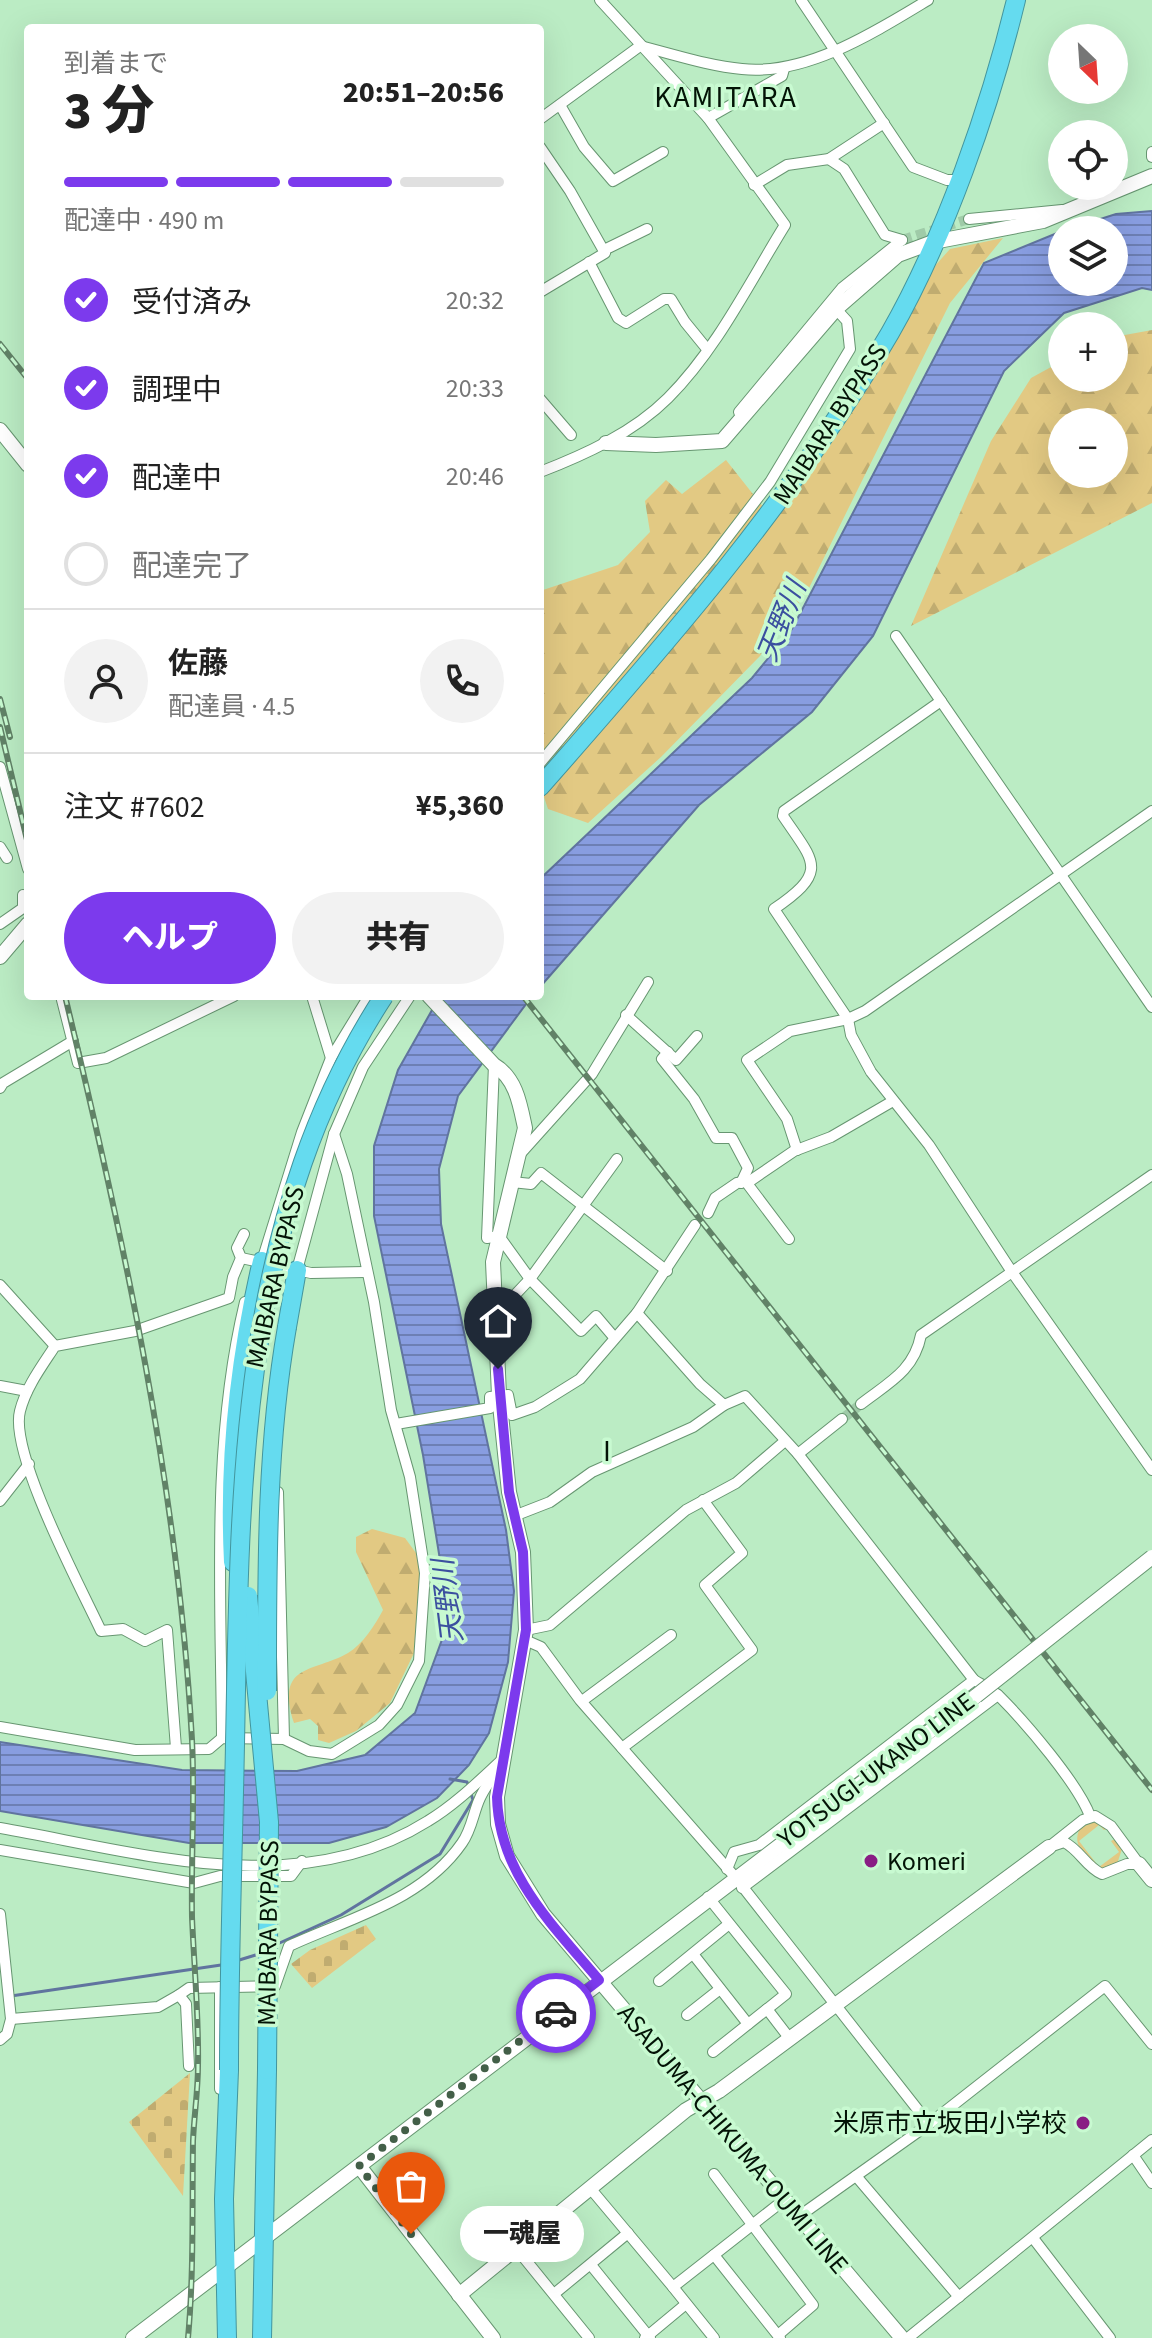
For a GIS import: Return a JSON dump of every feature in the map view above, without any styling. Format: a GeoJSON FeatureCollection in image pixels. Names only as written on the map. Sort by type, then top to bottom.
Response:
{"type":"FeatureCollection","features":[{"type":"Feature","properties":{"kind":"highway","name":"MAIBARA BYPASS"},"geometry":{"type":"LineString","coordinates":[[544,782],[757,533],[834,423],[891,330],[959,180],[989,97],[1016,0]]}},
{"type":"Feature","properties":{"kind":"highway","name":"MAIBARA BYPASS"},"geometry":{"type":"LineString","coordinates":[[227,2338],[228,2264],[224,2199],[236,1640],[250,1384],[280,1235],[324,1110],[382,1000]]}},
{"type":"Feature","properties":{"kind":"highway"},"geometry":{"type":"LineString","coordinates":[[236,1640],[233,1467],[259,1260]]}},
{"type":"Feature","properties":{"kind":"highway"},"geometry":{"type":"LineString","coordinates":[[266,1762],[270,1473],[277,1381],[301,1271]]}},
{"type":"Feature","properties":{"kind":"highway","name":"MAIBARA BYPASS"},"geometry":{"type":"LineString","coordinates":[[243,1530],[269,1822],[262,2338]]}},
{"type":"Feature","properties":{"kind":"main road"},"geometry":{"type":"LineString","coordinates":[[606,443],[656,445],[722,441],[836,309],[898,255],[933,242],[1043,221],[1152,175]]}},
{"type":"Feature","properties":{"kind":"main road"},"geometry":{"type":"LineString","coordinates":[[0,430],[24,460]]}},
{"type":"Feature","properties":{"kind":"main road"},"geometry":{"type":"LineString","coordinates":[[0,957],[24,929]]}},
{"type":"Feature","properties":{"kind":"main road","name":"ASADUMA-CHIKUMA-OUMI LINE"},"geometry":{"type":"LineString","coordinates":[[433,1000],[490,1061],[505,1071],[521,1108],[525,1128],[522,1152],[493,1262],[499,1395],[514,1516],[523,1552],[526,1635],[497,1797],[498,1824],[507,1856],[543,1914],[798,2217],[905,2338]]}},
{"type":"Feature","properties":{"kind":"main road","name":"YOTSUGI-UKANO LINE"},"geometry":{"type":"LineString","coordinates":[[133,2338],[599,1980],[976,1696],[1152,1557]]}},
{"type":"Feature","properties":{"kind":"main road"},"geometry":{"type":"LineString","coordinates":[[459,2295],[701,2100],[790,2039],[1049,1847]]}},
{"type":"Feature","properties":{"kind":"main road"},"geometry":{"type":"LineString","coordinates":[[1139,1864],[1152,1880]]}},
{"type":"Feature","properties":{"kind":"main road"},"geometry":{"type":"LineString","coordinates":[[359,2166],[493,2338]]}},
{"type":"Feature","properties":{"kind":"street"},"geometry":{"type":"LineString","coordinates":[[544,470],[606,443],[666,401],[707,349],[785,225],[708,118],[600,0]]}},
{"type":"Feature","properties":{"kind":"street"},"geometry":{"type":"LineString","coordinates":[[801,0],[913,167],[947,180],[959,180]]}},
{"type":"Feature","properties":{"kind":"street"},"geometry":{"type":"LineString","coordinates":[[544,116],[640,46],[742,69],[784,69],[834,49],[928,0]]}},
{"type":"Feature","properties":{"kind":"street"},"geometry":{"type":"LineString","coordinates":[[708,118],[782,76],[784,69]]}},
{"type":"Feature","properties":{"kind":"street"},"geometry":{"type":"LineString","coordinates":[[560,105],[584,147],[613,181],[663,152]]}},
{"type":"Feature","properties":{"kind":"street"},"geometry":{"type":"LineString","coordinates":[[754,185],[787,165],[829,159],[884,123]]}},
{"type":"Feature","properties":{"kind":"street"},"geometry":{"type":"LineString","coordinates":[[544,153],[604,250]]}},
{"type":"Feature","properties":{"kind":"street"},"geometry":{"type":"LineString","coordinates":[[722,441],[723,431],[842,288],[902,240],[885,235],[844,169],[829,159]]}},
{"type":"Feature","properties":{"kind":"street"},"geometry":{"type":"LineString","coordinates":[[969,219],[1072,209]]}},
{"type":"Feature","properties":{"kind":"street"},"geometry":{"type":"LineString","coordinates":[[544,290],[605,253],[604,250],[647,229]]}},
{"type":"Feature","properties":{"kind":"street"},"geometry":{"type":"LineString","coordinates":[[589,262],[618,318],[626,323],[664,299],[671,299],[707,349]]}},
{"type":"Feature","properties":{"kind":"street"},"geometry":{"type":"LineString","coordinates":[[544,758],[711,559],[770,482],[850,349],[847,321],[836,309]]}},
{"type":"Feature","properties":{"kind":"street"},"geometry":{"type":"LineString","coordinates":[[544,404],[571,435]]}},
{"type":"Feature","properties":{"kind":"street"},"geometry":{"type":"LineString","coordinates":[[896,636],[1152,1007]]}},
{"type":"Feature","properties":{"kind":"street"},"geometry":{"type":"LineString","coordinates":[[941,701],[784,811],[783,816],[813,860],[811,872],[791,897],[774,909],[848,1019],[851,1035],[871,1072],[929,1145],[1012,1272],[1152,1470]]}},
{"type":"Feature","properties":{"kind":"street"},"geometry":{"type":"LineString","coordinates":[[1,775],[24,855]]}},
{"type":"Feature","properties":{"kind":"street"},"geometry":{"type":"LineString","coordinates":[[797,1150],[787,1119],[747,1060],[790,1031],[848,1019],[865,1011],[1152,811]]}},
{"type":"Feature","properties":{"kind":"street"},"geometry":{"type":"LineString","coordinates":[[0,847],[7,858]]}},
{"type":"Feature","properties":{"kind":"street"},"geometry":{"type":"LineString","coordinates":[[0,924],[23,908],[23,895]]}},
{"type":"Feature","properties":{"kind":"street"},"geometry":{"type":"LineString","coordinates":[[522,1152],[592,1074],[648,982]]}},
{"type":"Feature","properties":{"kind":"street"},"geometry":{"type":"LineString","coordinates":[[62,1000],[78,1063],[106,1058],[226,1000]]}},
{"type":"Feature","properties":{"kind":"street"},"geometry":{"type":"LineString","coordinates":[[313,1000],[331,1058]]}},
{"type":"Feature","properties":{"kind":"street"},"geometry":{"type":"LineString","coordinates":[[222,1738],[224,1461],[231,1362],[259,1260],[302,1132],[331,1058],[367,1000]]}},
{"type":"Feature","properties":{"kind":"street"},"geometry":{"type":"LineString","coordinates":[[284,1739],[278,1473],[285,1381],[301,1271],[334,1134],[363,1067],[407,1000]]}},
{"type":"Feature","properties":{"kind":"street"},"geometry":{"type":"LineString","coordinates":[[626,1015],[676,1060],[697,1036]]}},
{"type":"Feature","properties":{"kind":"street"},"geometry":{"type":"LineString","coordinates":[[0,1088],[3,1083],[73,1041]]}},
{"type":"Feature","properties":{"kind":"street"},"geometry":{"type":"LineString","coordinates":[[668,1052],[662,1059],[694,1099],[716,1138],[732,1138],[748,1168],[744,1182]]}},
{"type":"Feature","properties":{"kind":"street"},"geometry":{"type":"LineString","coordinates":[[490,1061],[487,1238],[499,1236],[530,1279],[581,1331],[596,1316],[613,1336]]}},
{"type":"Feature","properties":{"kind":"street"},"geometry":{"type":"LineString","coordinates":[[708,1213],[715,1198],[797,1150],[831,1137],[893,1101]]}},
{"type":"Feature","properties":{"kind":"street"},"geometry":{"type":"LineString","coordinates":[[0,1727],[135,1750],[209,1749],[222,1738],[284,1739],[323,1754],[347,1747],[379,1725],[397,1705],[419,1661],[425,1573],[400,1423],[347,1174],[334,1134]]}},
{"type":"Feature","properties":{"kind":"street"},"geometry":{"type":"LineString","coordinates":[[495,1316],[530,1279],[617,1159]]}},
{"type":"Feature","properties":{"kind":"street"},"geometry":{"type":"LineString","coordinates":[[512,1182],[531,1184],[541,1173],[667,1271]]}},
{"type":"Feature","properties":{"kind":"street"},"geometry":{"type":"LineString","coordinates":[[861,1404],[903,1371],[917,1355],[921,1335],[1152,1175]]}},
{"type":"Feature","properties":{"kind":"street"},"geometry":{"type":"LineString","coordinates":[[744,1182],[789,1239]]}},
{"type":"Feature","properties":{"kind":"street"},"geometry":{"type":"LineString","coordinates":[[400,1423],[490,1408],[490,1397],[499,1395],[508,1395],[512,1415],[535,1407],[580,1379],[613,1336],[637,1313],[695,1225]]}},
{"type":"Feature","properties":{"kind":"street"},"geometry":{"type":"LineString","coordinates":[[176,1748],[167,1630],[145,1641],[123,1629],[101,1631],[36,1491],[19,1415],[27,1391],[55,1346],[135,1331],[229,1298],[241,1258],[237,1248],[244,1234]]}},
{"type":"Feature","properties":{"kind":"street"},"geometry":{"type":"LineString","coordinates":[[241,1258],[301,1271],[366,1272]]}},
{"type":"Feature","properties":{"kind":"street"},"geometry":{"type":"LineString","coordinates":[[0,1285],[55,1346]]}},
{"type":"Feature","properties":{"kind":"street"},"geometry":{"type":"LineString","coordinates":[[637,1313],[700,1384],[724,1405]]}},
{"type":"Feature","properties":{"kind":"street"},"geometry":{"type":"LineString","coordinates":[[0,1386],[27,1391]]}},
{"type":"Feature","properties":{"kind":"street"},"geometry":{"type":"LineString","coordinates":[[514,1516],[550,1502],[592,1472],[693,1427],[724,1405],[745,1396],[798,1454],[974,1680],[998,1695],[1084,1800],[1090,1816]]}},
{"type":"Feature","properties":{"kind":"street"},"geometry":{"type":"LineString","coordinates":[[798,1454],[842,1419]]}},
{"type":"Feature","properties":{"kind":"street"},"geometry":{"type":"LineString","coordinates":[[785,1441],[736,1483],[686,1510],[550,1625],[526,1635],[541,1647],[582,1701],[734,1878],[929,2124]]}},
{"type":"Feature","properties":{"kind":"street"},"geometry":{"type":"LineString","coordinates":[[0,1501],[29,1464]]}},
{"type":"Feature","properties":{"kind":"street"},"geometry":{"type":"LineString","coordinates":[[622,1748],[752,1650],[705,1585],[742,1553],[703,1500]]}},
{"type":"Feature","properties":{"kind":"street"},"geometry":{"type":"LineString","coordinates":[[582,1701],[671,1635]]}},
{"type":"Feature","properties":{"kind":"street"},"geometry":{"type":"LineString","coordinates":[[734,1878],[734,1852],[759,1845],[974,1680]]}},
{"type":"Feature","properties":{"kind":"street"},"geometry":{"type":"LineString","coordinates":[[734,1878],[998,1695]]}},
{"type":"Feature","properties":{"kind":"street"},"geometry":{"type":"LineString","coordinates":[[0,1828],[223,1867],[324,1862],[391,1839],[429,1821],[503,1759]]}},
{"type":"Feature","properties":{"kind":"street"},"geometry":{"type":"LineString","coordinates":[[265,2185],[274,2156],[275,1986],[289,1946],[385,1904],[409,1891],[442,1865],[461,1844],[473,1822],[479,1799],[503,1759]]}},
{"type":"Feature","properties":{"kind":"street"},"geometry":{"type":"LineString","coordinates":[[1049,1847],[1090,1816],[1104,1819],[1139,1864]]}},
{"type":"Feature","properties":{"kind":"street"},"geometry":{"type":"LineString","coordinates":[[1074,1847],[1076,1826]]}},
{"type":"Feature","properties":{"kind":"street"},"geometry":{"type":"LineString","coordinates":[[1049,1847],[1064,1842],[1074,1847],[1091,1869],[1102,1874],[1121,1866],[1139,1864]]}},
{"type":"Feature","properties":{"kind":"street"},"geometry":{"type":"LineString","coordinates":[[1121,1866],[1125,1852],[1123,1843]]}},
{"type":"Feature","properties":{"kind":"street"},"geometry":{"type":"LineString","coordinates":[[0,1850],[194,1883],[220,1876],[291,1876],[302,1861]]}},
{"type":"Feature","properties":{"kind":"street"},"geometry":{"type":"LineString","coordinates":[[708,1897],[786,1994],[713,2052]]}},
{"type":"Feature","properties":{"kind":"street"},"geometry":{"type":"LineString","coordinates":[[0,1914],[11,2019],[7,2034],[0,2040]]}},
{"type":"Feature","properties":{"kind":"street"},"geometry":{"type":"LineString","coordinates":[[659,1981],[729,1924]]}},
{"type":"Feature","properties":{"kind":"street"},"geometry":{"type":"LineString","coordinates":[[693,1954],[748,2024]]}},
{"type":"Feature","properties":{"kind":"street"},"geometry":{"type":"LineString","coordinates":[[11,2019],[158,2007],[189,1988],[275,1986]]}},
{"type":"Feature","properties":{"kind":"street"},"geometry":{"type":"LineString","coordinates":[[798,2217],[929,2124],[1105,1986],[1152,2044]]}},
{"type":"Feature","properties":{"kind":"street"},"geometry":{"type":"LineString","coordinates":[[220,1987],[219,2166],[224,2199]]}},
{"type":"Feature","properties":{"kind":"street"},"geometry":{"type":"LineString","coordinates":[[687,2015],[720,1989]]}},
{"type":"Feature","properties":{"kind":"street"},"geometry":{"type":"LineString","coordinates":[[179,1995],[186,2004],[189,2066]]}},
{"type":"Feature","properties":{"kind":"street"},"geometry":{"type":"LineString","coordinates":[[767,2009],[790,2039]]}},
{"type":"Feature","properties":{"kind":"street"},"geometry":{"type":"LineString","coordinates":[[905,2338],[1152,2140]]}},
{"type":"Feature","properties":{"kind":"street"},"geometry":{"type":"LineString","coordinates":[[1133,2155],[1152,2183]]}},
{"type":"Feature","properties":{"kind":"street"},"geometry":{"type":"LineString","coordinates":[[714,2174],[813,2305],[779,2337],[714,2255]]}},
{"type":"Feature","properties":{"kind":"street"},"geometry":{"type":"LineString","coordinates":[[856,2176],[959,2297]]}},
{"type":"Feature","properties":{"kind":"street"},"geometry":{"type":"LineString","coordinates":[[590,2188],[714,2338]]}},
{"type":"Feature","properties":{"kind":"street"},"geometry":{"type":"LineString","coordinates":[[673,2287],[784,2200]]}},
{"type":"Feature","properties":{"kind":"street"},"geometry":{"type":"LineString","coordinates":[[554,2294],[628,2233]]}},
{"type":"Feature","properties":{"kind":"street"},"geometry":{"type":"LineString","coordinates":[[1033,2238],[1110,2338]]}},
{"type":"Feature","properties":{"kind":"street"},"geometry":{"type":"LineString","coordinates":[[516,2248],[589,2338]]}},
{"type":"Feature","properties":{"kind":"street"},"geometry":{"type":"LineString","coordinates":[[591,2265],[648,2337],[686,2304]]}},
{"type":"Feature","properties":{"kind":"green space"},"geometry":{"type":"Polygon","coordinates":[[[1003,238],[950,303],[808,590],[760,656],[661,757],[588,823],[548,809],[544,797],[544,590],[618,565],[650,532],[645,501],[666,480],[682,494],[726,460],[772,518],[888,351],[934,267],[950,249],[1003,238]]]}},
{"type":"Feature","properties":{"kind":"green space"},"geometry":{"type":"Polygon","coordinates":[[[1152,330],[1152,503],[911,626],[991,441],[1031,378],[1048,369],[1048,392],[1128,392],[1128,334],[1152,330]]]}},
{"type":"Feature","properties":{"kind":"green space"},"geometry":{"type":"Polygon","coordinates":[[[372,1529],[405,1538],[416,1553],[421,1574],[414,1653],[390,1703],[356,1731],[329,1743],[318,1740],[318,1726],[310,1719],[294,1723],[289,1704],[290,1690],[301,1673],[348,1653],[359,1645],[383,1610],[356,1552],[356,1537],[372,1529]]]}},
{"type":"Feature","properties":{"kind":"green space"},"geometry":{"type":"Polygon","coordinates":[[[1093,1820],[1108,1828],[1104,1830],[1099,1825],[1079,1841],[1099,1867],[1119,1852],[1111,1841],[1115,1839],[1122,1849],[1117,1864],[1102,1871],[1082,1852],[1077,1841],[1080,1828],[1093,1820]]]}},
{"type":"Feature","properties":{"kind":"green space"},"geometry":{"type":"Polygon","coordinates":[[[366,1925],[376,1939],[312,1988],[291,1964],[310,1950],[366,1925]]]}},
{"type":"Feature","properties":{"kind":"green space"},"geometry":{"type":"Polygon","coordinates":[[[190,2073],[183,2196],[129,2122],[190,2073]]]}},
{"type":"Feature","properties":{"kind":"water"},"geometry":{"type":"Polygon","coordinates":[[[1152,211],[1152,290],[1142,288],[1128,292],[1128,216],[1110,216],[1152,211]]]}},
{"type":"Feature","properties":{"kind":"water"},"geometry":{"type":"Polygon","coordinates":[[[1048,237],[1048,296],[1117,296],[1067,312],[1048,312],[1048,328],[1004,371],[873,636],[812,712],[699,805],[544,982],[544,875],[752,678],[792,629],[984,263],[1048,237]]]}},
{"type":"Feature","properties":{"kind":"water","name":"天野川"},"geometry":{"type":"Polygon","coordinates":[[[438,1000],[529,1000],[458,1096],[439,1169],[441,1224],[506,1530],[514,1591],[508,1662],[489,1733],[469,1765],[437,1798],[386,1827],[329,1843],[189,1843],[0,1811],[0,1742],[182,1770],[297,1771],[365,1755],[415,1713],[444,1634],[441,1566],[423,1455],[374,1216],[374,1146],[398,1070],[438,1000]]]}},
{"type":"Feature","properties":{"kind":"waterway"},"geometry":{"type":"LineString","coordinates":[[450,1779],[467,1782],[469,1787]]}},
{"type":"Feature","properties":{"kind":"waterway"},"geometry":{"type":"LineString","coordinates":[[273,1946],[341,1915],[440,1854],[473,1800],[471,1794]]}},
{"type":"Feature","properties":{"kind":"waterway"},"geometry":{"type":"LineString","coordinates":[[236,1961],[259,1954]]}},
{"type":"Feature","properties":{"kind":"waterway"},"geometry":{"type":"LineString","coordinates":[[11,1996],[221,1965]]}},
{"type":"Feature","properties":{"kind":"tunnel"},"geometry":{"type":"LineString","coordinates":[[902,240],[969,219]]}},
{"type":"Feature","properties":{"kind":"tunnel"},"geometry":{"type":"LineString","coordinates":[[842,1419],[861,1404]]}},
{"type":"Feature","properties":{"kind":"railway"},"geometry":{"type":"LineString","coordinates":[[0,344],[24,374]]}},
{"type":"Feature","properties":{"kind":"railway"},"geometry":{"type":"LineString","coordinates":[[0,699],[10,737]]}},
{"type":"Feature","properties":{"kind":"railway"},"geometry":{"type":"LineString","coordinates":[[0,727],[24,827]]}},
{"type":"Feature","properties":{"kind":"railway"},"geometry":{"type":"LineString","coordinates":[[66,1000],[108,1180],[145,1365],[175,1552],[185,1646],[193,1762],[192,1917],[198,2047],[188,2338]]}},
{"type":"Feature","properties":{"kind":"railway"},"geometry":{"type":"LineString","coordinates":[[526,1000],[1152,1790]]}},
{"type":"Feature","properties":{"kind":"way so far"},"geometry":{"type":"LineString","coordinates":[[411,2234],[359,2166],[556,2013]]}},
{"type":"Feature","properties":{"kind":"place","name":"Komeri"},"geometry":{"type":"Point","coordinates":[871,1861]}},
{"type":"Feature","properties":{"kind":"place","name":"米原市立坂田小学校"},"geometry":{"type":"Point","coordinates":[1083,2123]}},
{"type":"Feature","properties":{"kind":"place","name":"一魂屋"},"geometry":{"type":"Point","coordinates":[411,2234]}},
{"type":"Feature","properties":{"kind":"district","name":"KAMITARA"},"geometry":{"type":"Point","coordinates":[726,97]}},
{"type":"Feature","properties":{"kind":"district","name":"I"},"geometry":{"type":"Point","coordinates":[608,1451]}},
{"type":"Feature","properties":{"kind":"route"},"geometry":{"type":"LineString","coordinates":[[498,1369],[509,1492],[523,1552],[526,1630],[497,1797],[498,1824],[517,1878],[599,1980],[556,2013]]}}]}
